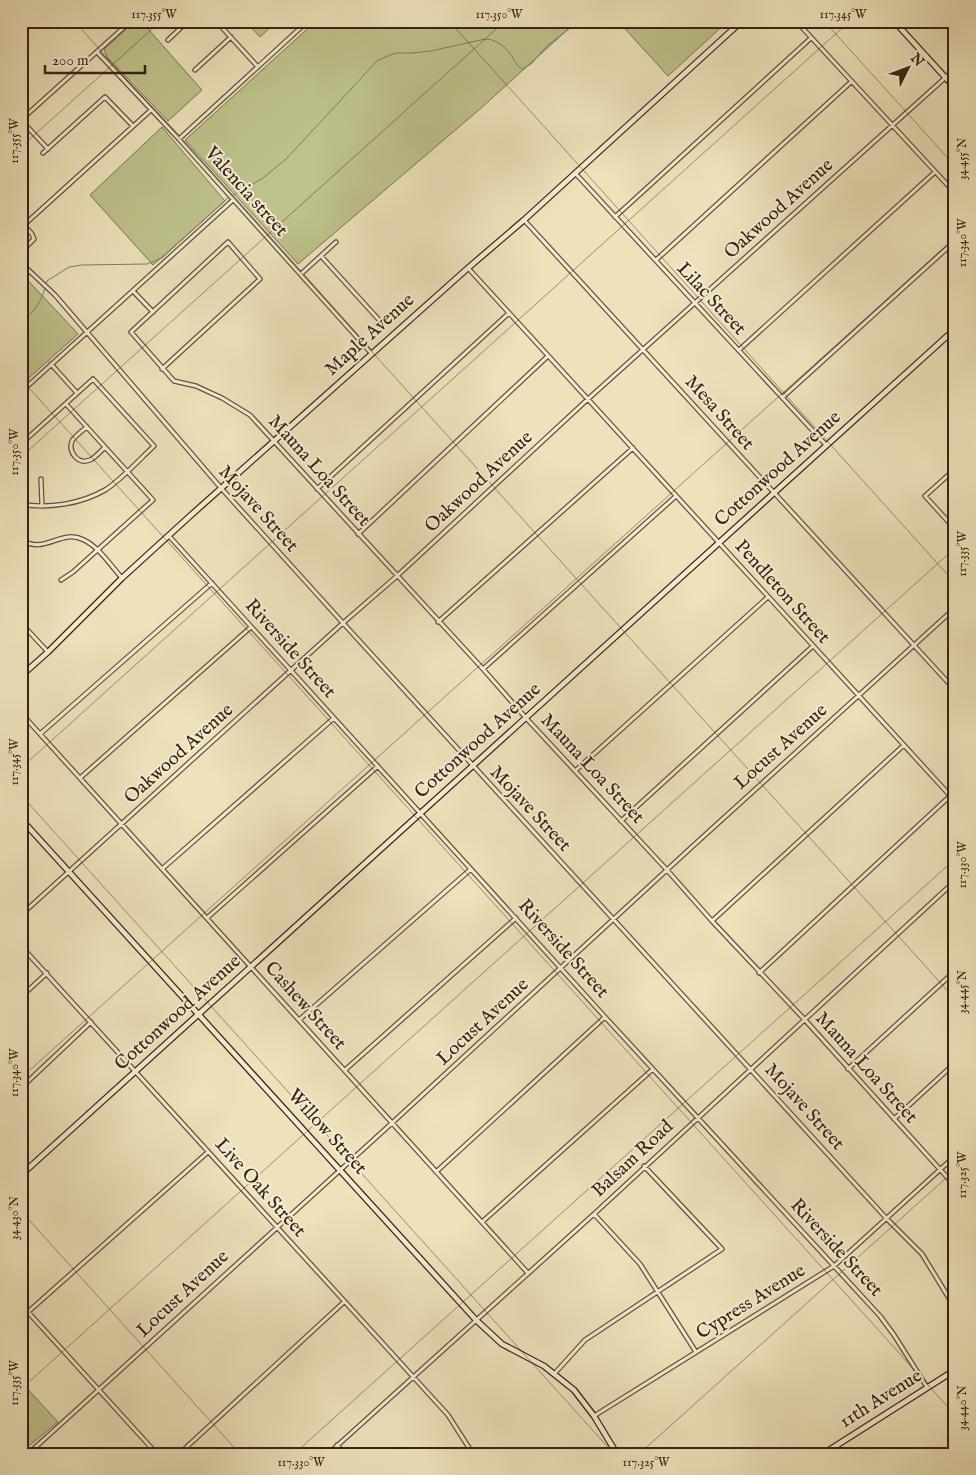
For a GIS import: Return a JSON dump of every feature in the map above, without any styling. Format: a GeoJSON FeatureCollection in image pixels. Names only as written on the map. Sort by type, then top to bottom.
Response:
{"type":"FeatureCollection","features":[{"type":"Feature","properties":{"kind":"street"},"geometry":{"type":"LineString","coordinates":[[48,149],[21,120],[131,21]]}},
{"type":"Feature","properties":{"kind":"street"},"geometry":{"type":"LineString","coordinates":[[168,40],[188,21]]}},
{"type":"Feature","properties":{"kind":"street"},"geometry":{"type":"LineString","coordinates":[[216,21],[258,67]]}},
{"type":"Feature","properties":{"kind":"street"},"geometry":{"type":"LineString","coordinates":[[179,138],[308,21]]}},
{"type":"Feature","properties":{"kind":"street","name":"Maple Avenue"},"geometry":{"type":"LineString","coordinates":[[21,676],[48,652],[122,578],[221,488],[524,220],[742,21]]}},
{"type":"Feature","properties":{"kind":"street"},"geometry":{"type":"LineString","coordinates":[[796,21],[955,193]]}},
{"type":"Feature","properties":{"kind":"street"},"geometry":{"type":"LineString","coordinates":[[894,21],[955,88]]}},
{"type":"Feature","properties":{"kind":"street"},"geometry":{"type":"LineString","coordinates":[[195,70],[231,37]]}},
{"type":"Feature","properties":{"kind":"street"},"geometry":{"type":"LineString","coordinates":[[615,217],[811,38]]}},
{"type":"Feature","properties":{"kind":"street","name":"Valencia street"},"geometry":{"type":"LineString","coordinates":[[96,52],[179,138],[372,354]]}},
{"type":"Feature","properties":{"kind":"street","name":"Oakwood Avenue"},"geometry":{"type":"LineString","coordinates":[[21,915],[397,576],[588,399],[696,304],[955,69]]}},
{"type":"Feature","properties":{"kind":"street"},"geometry":{"type":"LineString","coordinates":[[656,260],[851,82]]}},
{"type":"Feature","properties":{"kind":"street"},"geometry":{"type":"LineString","coordinates":[[43,153],[105,97],[133,126]]}},
{"type":"Feature","properties":{"kind":"street"},"geometry":{"type":"LineString","coordinates":[[21,252],[34,239],[24,225],[151,110]]}},
{"type":"Feature","properties":{"kind":"street"},"geometry":{"type":"LineString","coordinates":[[739,350],[935,172]]}},
{"type":"Feature","properties":{"kind":"street","name":"Lilac Street"},"geometry":{"type":"LineString","coordinates":[[575,173],[826,445]]}},
{"type":"Feature","properties":{"kind":"street"},"geometry":{"type":"LineString","coordinates":[[21,392],[234,200]]}},
{"type":"Feature","properties":{"kind":"street","name":"Mesa Street"},"geometry":{"type":"LineString","coordinates":[[524,220],[955,690]]}},
{"type":"Feature","properties":{"kind":"street"},"geometry":{"type":"LineString","coordinates":[[133,291],[153,312],[228,242],[260,279],[162,368]]}},
{"type":"Feature","properties":{"kind":"street"},"geometry":{"type":"LineString","coordinates":[[301,274],[336,242]]}},
{"type":"Feature","properties":{"kind":"street"},"geometry":{"type":"LineString","coordinates":[[782,397],[955,242]]}},
{"type":"Feature","properties":{"kind":"street"},"geometry":{"type":"LineString","coordinates":[[321,256],[380,321]]}},
{"type":"Feature","properties":{"kind":"street","name":"Mojave Street"},"geometry":{"type":"LineString","coordinates":[[21,263],[55,295],[221,488],[473,767],[887,1219],[922,1254],[955,1308]]}},
{"type":"Feature","properties":{"kind":"street","name":"Pendleton Street"},"geometry":{"type":"LineString","coordinates":[[468,268],[955,801]]}},
{"type":"Feature","properties":{"kind":"street","name":"Mauna Loa Street"},"geometry":{"type":"LineString","coordinates":[[153,312],[131,332],[162,368],[174,381],[196,386],[222,398],[250,416],[955,1186]]}},
{"type":"Feature","properties":{"kind":"street"},"geometry":{"type":"LineString","coordinates":[[317,489],[509,313]]}},
{"type":"Feature","properties":{"kind":"street","name":"Cottonwood Avenue"},"geometry":{"type":"LineString","coordinates":[[21,1175],[955,329]]}},
{"type":"Feature","properties":{"kind":"street"},"geometry":{"type":"LineString","coordinates":[[358,534],[548,356]]}},
{"type":"Feature","properties":{"kind":"street"},"geometry":{"type":"LineString","coordinates":[[51,364],[77,393]]}},
{"type":"Feature","properties":{"kind":"street"},"geometry":{"type":"LineString","coordinates":[[21,444],[93,379],[154,446],[105,490],[72,503],[42,506],[21,504]]}},
{"type":"Feature","properties":{"kind":"street"},"geometry":{"type":"LineString","coordinates":[[60,580],[74,572],[152,500],[66,404]]}},
{"type":"Feature","properties":{"kind":"street"},"geometry":{"type":"LineString","coordinates":[[87,427],[74,438],[72,452],[75,457],[81,461],[88,461],[105,447]]}},
{"type":"Feature","properties":{"kind":"street"},"geometry":{"type":"LineString","coordinates":[[438,622],[633,448]]}},
{"type":"Feature","properties":{"kind":"street"},"geometry":{"type":"LineString","coordinates":[[955,469],[925,496],[955,528]]}},
{"type":"Feature","properties":{"kind":"street"},"geometry":{"type":"LineString","coordinates":[[41,479],[42,506]]}},
{"type":"Feature","properties":{"kind":"street"},"geometry":{"type":"LineString","coordinates":[[482,669],[676,496]]}},
{"type":"Feature","properties":{"kind":"street"},"geometry":{"type":"LineString","coordinates":[[21,540],[33,545],[46,544],[65,536],[82,539],[97,550],[122,578]]}},
{"type":"Feature","properties":{"kind":"street","name":"Riverside Street"},"geometry":{"type":"LineString","coordinates":[[169,536],[605,1017],[880,1316],[927,1388]]}},
{"type":"Feature","properties":{"kind":"street"},"geometry":{"type":"LineString","coordinates":[[40,734],[212,583]]}},
{"type":"Feature","properties":{"kind":"street"},"geometry":{"type":"LineString","coordinates":[[575,772],[768,597]]}},
{"type":"Feature","properties":{"kind":"street","name":"Locust Avenue"},"geometry":{"type":"LineString","coordinates":[[28,1454],[955,608]]}},
{"type":"Feature","properties":{"kind":"street"},"geometry":{"type":"LineString","coordinates":[[21,623],[48,652]]}},
{"type":"Feature","properties":{"kind":"street"},"geometry":{"type":"LineString","coordinates":[[80,778],[251,627]]}},
{"type":"Feature","properties":{"kind":"street"},"geometry":{"type":"LineString","coordinates":[[621,821],[813,646]]}},
{"type":"Feature","properties":{"kind":"street","name":"Cashew Street"},"geometry":{"type":"LineString","coordinates":[[21,713],[527,1272]]}},
{"type":"Feature","properties":{"kind":"street"},"geometry":{"type":"LineString","coordinates":[[162,869],[334,718]]}},
{"type":"Feature","properties":{"kind":"street"},"geometry":{"type":"LineString","coordinates":[[712,921],[904,746]]}},
{"type":"Feature","properties":{"kind":"street"},"geometry":{"type":"LineString","coordinates":[[207,918],[378,766]]}},
{"type":"Feature","properties":{"kind":"street"},"geometry":{"type":"LineString","coordinates":[[759,973],[950,796]]}},
{"type":"Feature","properties":{"kind":"street","name":"Willow Street"},"geometry":{"type":"LineString","coordinates":[[21,819],[476,1320],[502,1344],[555,1373],[574,1390],[594,1416],[617,1454]]}},
{"type":"Feature","properties":{"kind":"street"},"geometry":{"type":"LineString","coordinates":[[299,1020],[471,869]]}},
{"type":"Feature","properties":{"kind":"street","name":"Balsam Road"},"geometry":{"type":"LineString","coordinates":[[328,1454],[527,1272],[594,1214],[750,1068],[955,882]]}},
{"type":"Feature","properties":{"kind":"street"},"geometry":{"type":"LineString","coordinates":[[345,1070],[516,918]]}},
{"type":"Feature","properties":{"kind":"street","name":"Live Oak Street"},"geometry":{"type":"LineString","coordinates":[[21,946],[448,1415],[473,1454]]}},
{"type":"Feature","properties":{"kind":"street"},"geometry":{"type":"LineString","coordinates":[[848,1069],[955,971]]}},
{"type":"Feature","properties":{"kind":"street"},"geometry":{"type":"LineString","coordinates":[[21,997],[47,973]]}},
{"type":"Feature","properties":{"kind":"street"},"geometry":{"type":"LineString","coordinates":[[436,1172],[605,1017]]}},
{"type":"Feature","properties":{"kind":"street"},"geometry":{"type":"LineString","coordinates":[[21,1088],[91,1022]]}},
{"type":"Feature","properties":{"kind":"street"},"geometry":{"type":"LineString","coordinates":[[894,1119],[955,1063]]}},
{"type":"Feature","properties":{"kind":"street"},"geometry":{"type":"LineString","coordinates":[[482,1222],[654,1069]]}},
{"type":"Feature","properties":{"kind":"street"},"geometry":{"type":"LineString","coordinates":[[157,1454],[28,1312],[208,1152]]}},
{"type":"Feature","properties":{"kind":"street","name":"Cypress Avenue"},"geometry":{"type":"LineString","coordinates":[[594,1416],[834,1266],[955,1156]]}},
{"type":"Feature","properties":{"kind":"street"},"geometry":{"type":"LineString","coordinates":[[555,1373],[584,1340],[722,1249],[644,1166]]}},
{"type":"Feature","properties":{"kind":"street"},"geometry":{"type":"LineString","coordinates":[[594,1214],[640,1264],[696,1352]]}},
{"type":"Feature","properties":{"kind":"street"},"geometry":{"type":"LineString","coordinates":[[179,1454],[344,1302]]}},
{"type":"Feature","properties":{"kind":"street","name":"11th Avenue"},"geometry":{"type":"LineString","coordinates":[[823,1454],[955,1370]]}},
{"type":"Feature","properties":{"kind":"street"},"geometry":{"type":"LineString","coordinates":[[337,1445],[345,1454]]}},
{"type":"Feature","properties":{"kind":"green space"},"geometry":{"type":"Polygon","coordinates":[[[135,21],[141,21],[202,90],[168,121],[107,57],[104,49],[135,21]]]}},
{"type":"Feature","properties":{"kind":"green space"},"geometry":{"type":"Polygon","coordinates":[[[245,21],[277,21],[260,37],[245,21]]]}},
{"type":"Feature","properties":{"kind":"green space"},"geometry":{"type":"Polygon","coordinates":[[[316,21],[577,21],[480,109],[298,264],[185,140],[316,21]]]}},
{"type":"Feature","properties":{"kind":"green space"},"geometry":{"type":"Polygon","coordinates":[[[618,21],[728,21],[668,76],[618,21]]]}},
{"type":"Feature","properties":{"kind":"green space"},"geometry":{"type":"Polygon","coordinates":[[[162,127],[225,201],[153,265],[90,195],[162,127]]]}},
{"type":"Feature","properties":{"kind":"green space"},"geometry":{"type":"Polygon","coordinates":[[[21,273],[78,334],[21,385],[21,273]]]}},
{"type":"Feature","properties":{"kind":"green space"},"geometry":{"type":"Polygon","coordinates":[[[21,1382],[58,1422],[25,1449],[21,1446],[21,1382]]]}},
{"type":"Feature","properties":{"kind":"waterway"},"geometry":{"type":"LineString","coordinates":[[232,196],[263,178],[286,159],[378,60],[396,53],[431,51],[490,39],[502,45],[522,69],[531,64],[547,46],[574,25],[576,21]]}},
{"type":"Feature","properties":{"kind":"waterway"},"geometry":{"type":"LineString","coordinates":[[21,323],[38,304],[47,281],[69,267],[147,264],[162,258],[229,197]]}}]}
